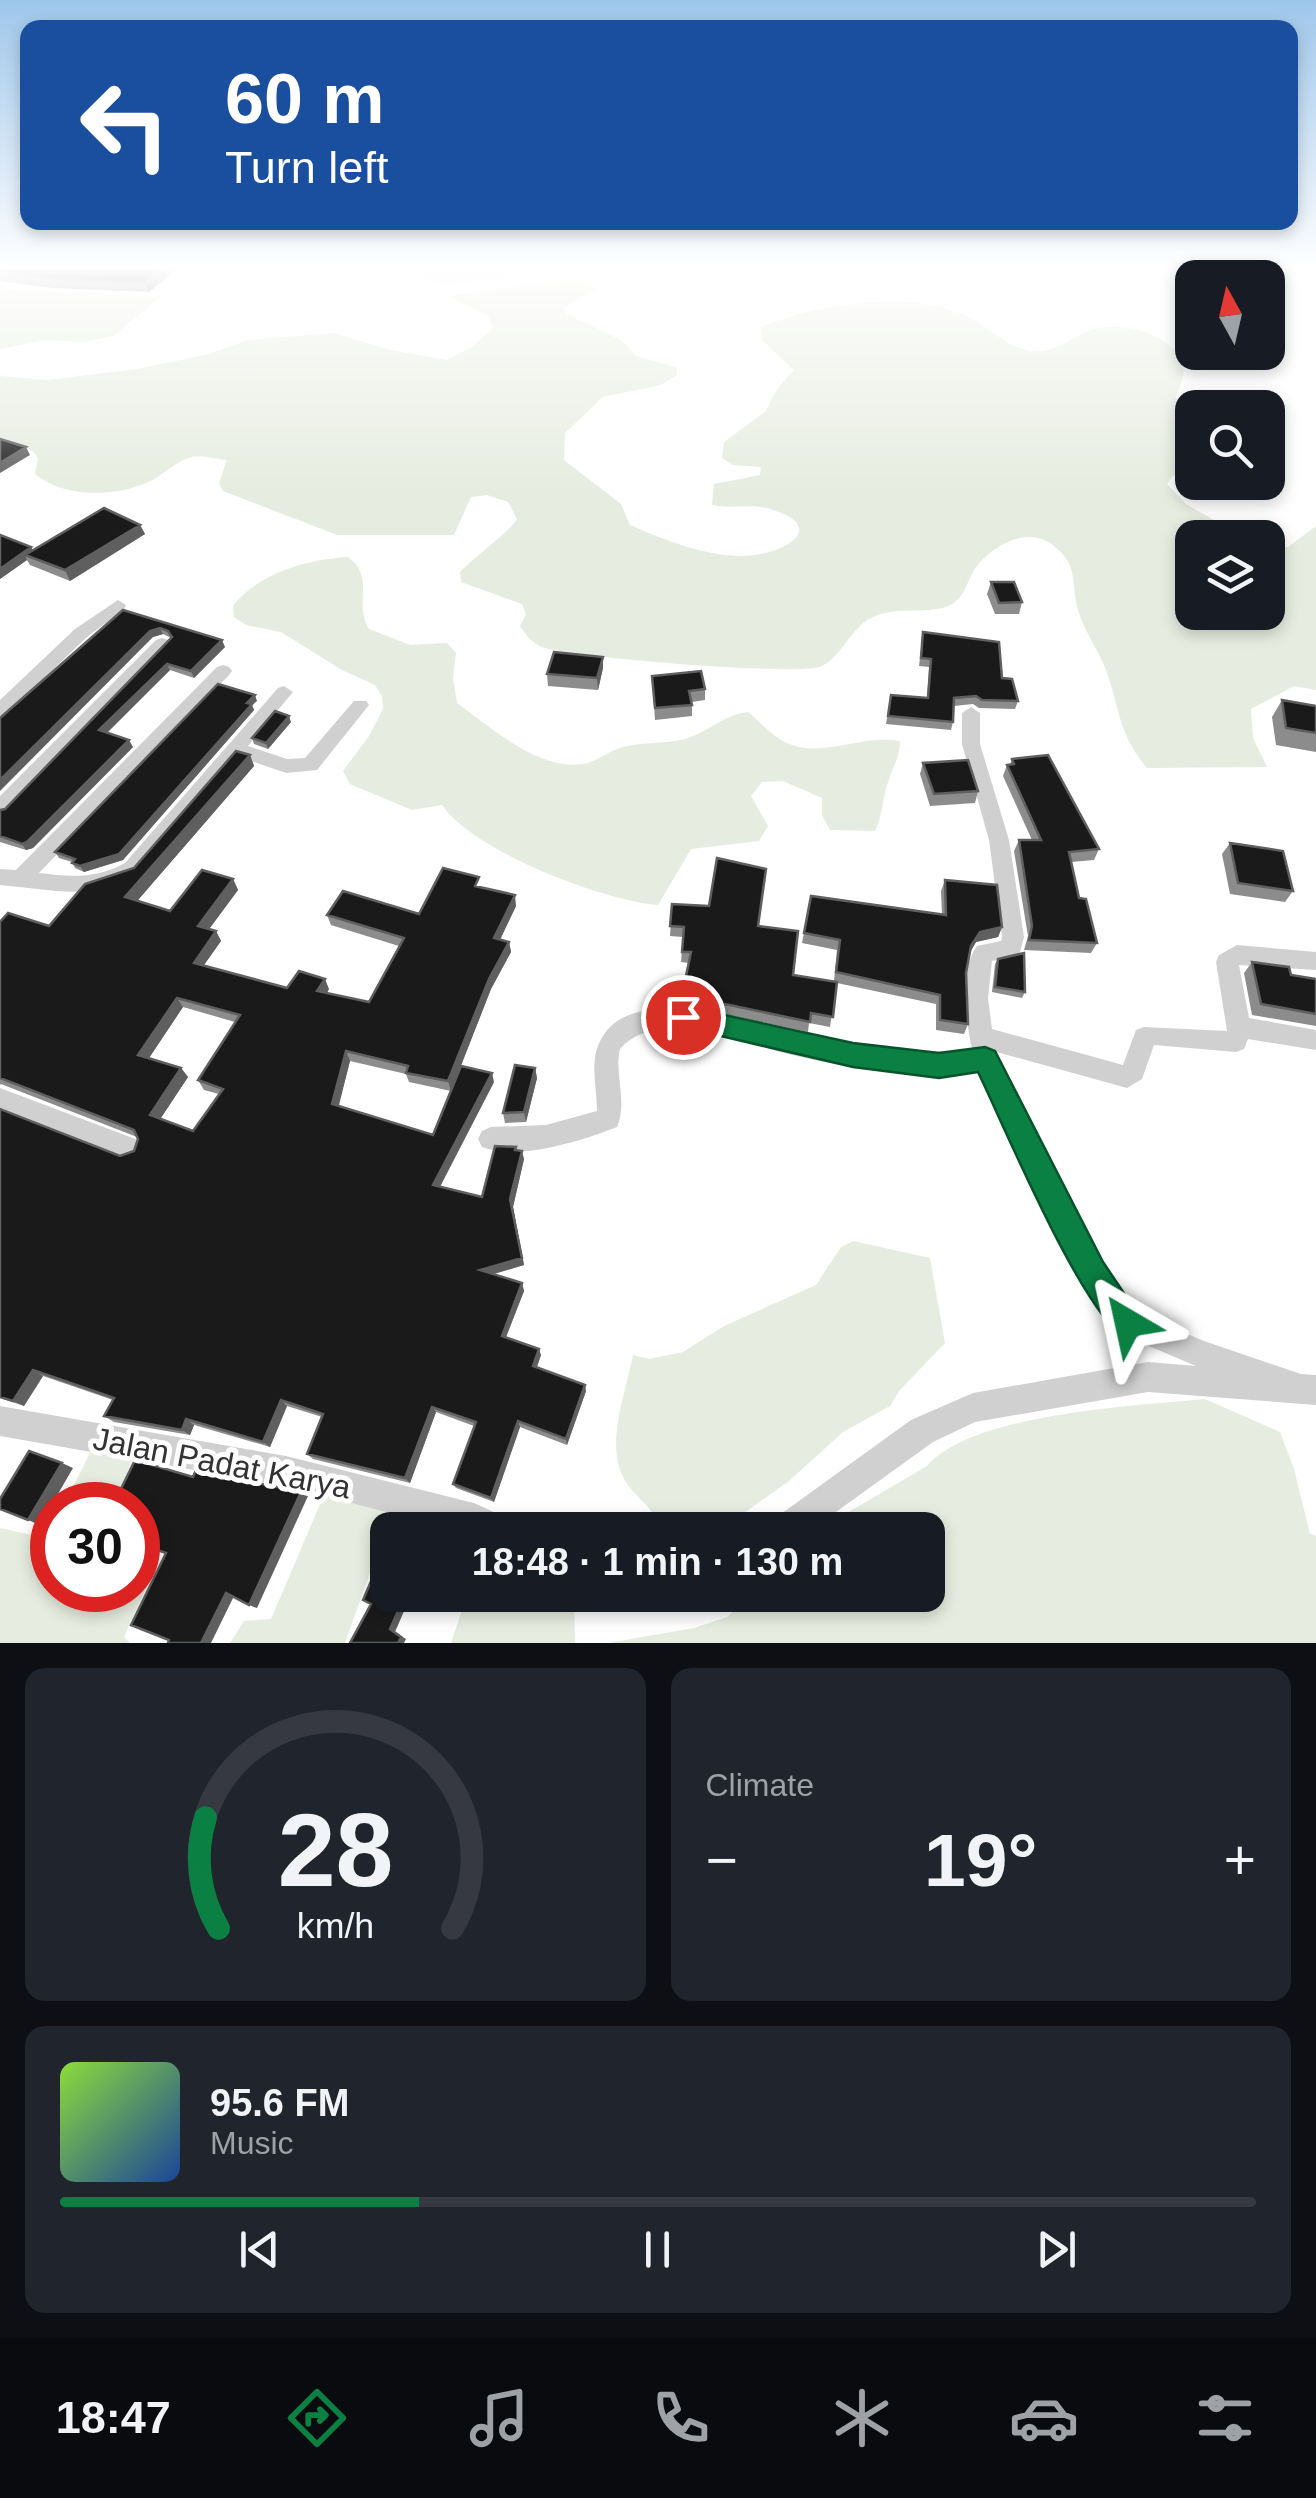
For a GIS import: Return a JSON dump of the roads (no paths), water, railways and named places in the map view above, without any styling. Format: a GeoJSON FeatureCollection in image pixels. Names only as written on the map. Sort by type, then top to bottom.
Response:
{"type":"FeatureCollection","features":[{"type":"Feature","properties":{"kind":"street"},"geometry":{"type":"LineString","coordinates":[[0,710],[68,644],[118,605]]}},
{"type":"Feature","properties":{"kind":"street"},"geometry":{"type":"LineString","coordinates":[[0,808],[162,644]]}},
{"type":"Feature","properties":{"kind":"street"},"geometry":{"type":"LineString","coordinates":[[22,877],[223,671]]}},
{"type":"Feature","properties":{"kind":"street"},"geometry":{"type":"LineString","coordinates":[[0,876],[90,886],[117,881],[132,869],[284,692]]}},
{"type":"Feature","properties":{"kind":"street"},"geometry":{"type":"LineString","coordinates":[[0,719],[19,702]]}},
{"type":"Feature","properties":{"kind":"street"},"geometry":{"type":"LineString","coordinates":[[234,750],[286,766],[310,764],[360,705]]}},
{"type":"Feature","properties":{"kind":"street"},"geometry":{"type":"LineString","coordinates":[[971,712],[971,744],[999,840],[1014,938],[1012,949],[986,953],[981,958],[976,998],[983,1048],[1092,1273],[1128,1323],[1204,1356],[1308,1389]]}},
{"type":"Feature","properties":{"kind":"street"},"geometry":{"type":"LineString","coordinates":[[491,1139],[546,1136],[585,1129],[608,1119],[607,1072],[612,1042],[623,1031],[668,1017],[712,1021],[766,1038],[900,1062],[939,1065],[983,1048],[1127,1077],[1133,1072],[1144,1037],[1230,1044],[1238,1038],[1227,962],[1245,953],[1316,961]]}},
{"type":"Feature","properties":{"kind":"street"},"geometry":{"type":"LineString","coordinates":[[1239,1028],[1316,1040]]}},
{"type":"Feature","properties":{"kind":"street"},"geometry":{"type":"LineString","coordinates":[[0,1099],[129,1149]]}},
{"type":"Feature","properties":{"kind":"street"},"geometry":{"type":"LineString","coordinates":[[810,1512],[910,1439],[973,1408],[1148,1377],[1308,1389]]}},
{"type":"Feature","properties":{"kind":"street","name":"Jalan Padat Karya"},"geometry":{"type":"LineString","coordinates":[[0,1420],[286,1471],[447,1512]]}}]}
